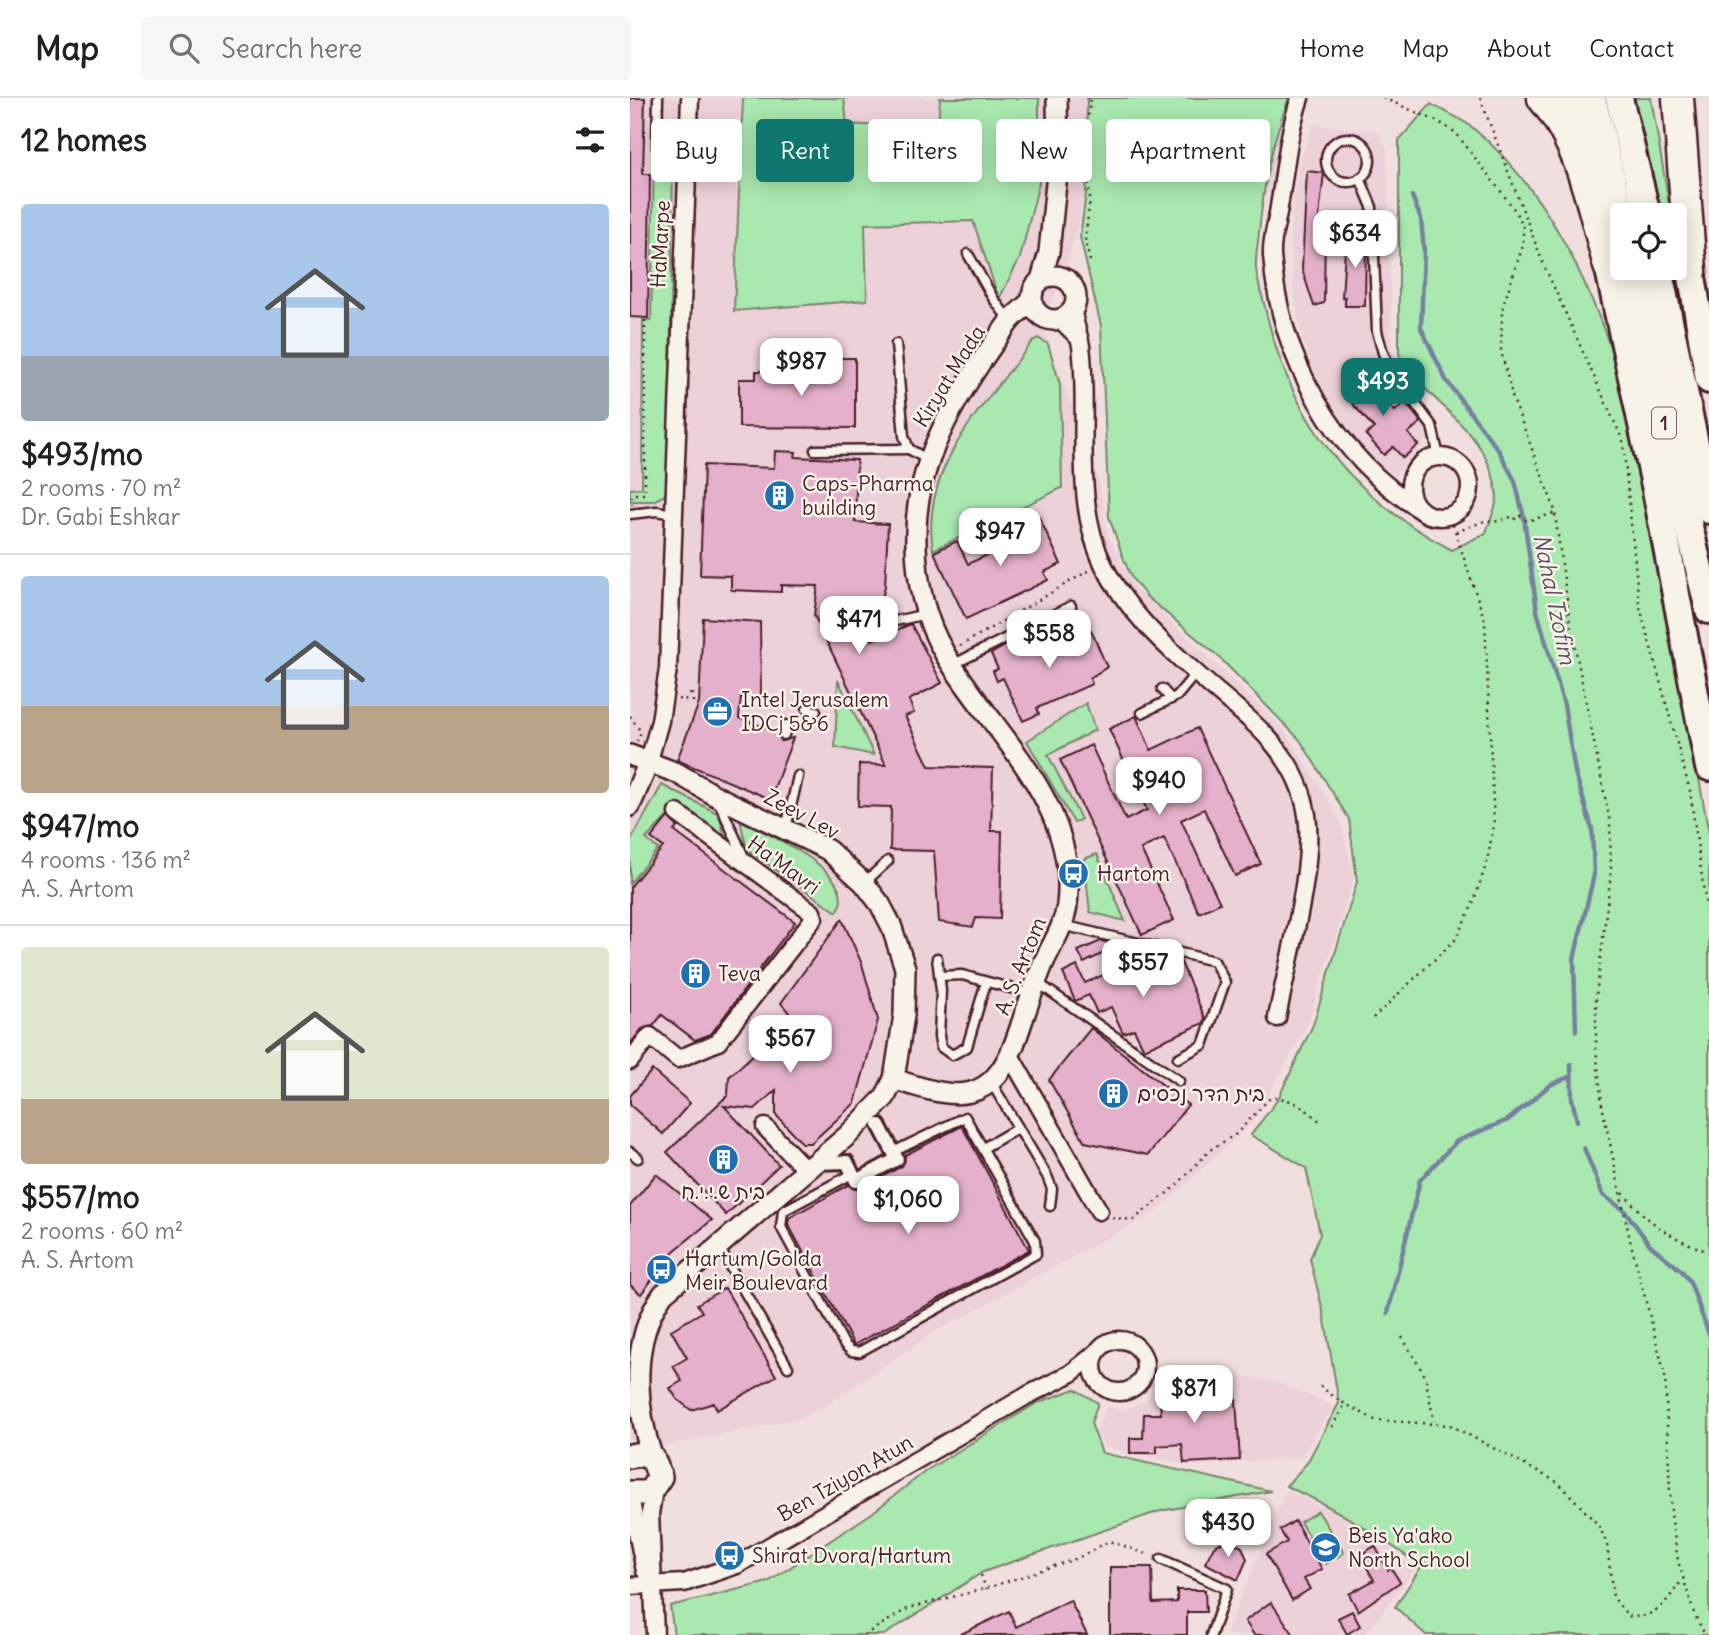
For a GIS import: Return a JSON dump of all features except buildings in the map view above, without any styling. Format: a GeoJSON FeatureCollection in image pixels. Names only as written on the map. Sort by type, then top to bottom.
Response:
{"type":"FeatureCollection","features":[{"type":"Feature","properties":{"kind":"highway"},"geometry":{"type":"LineString","coordinates":[[1543,98],[1557,115],[1580,164],[1610,241]]}},
{"type":"Feature","properties":{"kind":"highway"},"geometry":{"type":"LineString","coordinates":[[1570,98],[1610,233]]}},
{"type":"Feature","properties":{"kind":"highway"},"geometry":{"type":"LineString","coordinates":[[1592,98],[1618,203]]}},
{"type":"Feature","properties":{"kind":"highway"},"geometry":{"type":"LineString","coordinates":[[1619,98],[1644,203]]}},
{"type":"Feature","properties":{"kind":"highway"},"geometry":{"type":"LineString","coordinates":[[1664,98],[1709,380]]}},
{"type":"Feature","properties":{"kind":"highway"},"geometry":{"type":"LineString","coordinates":[[1678,98],[1691,271]]}},
{"type":"Feature","properties":{"kind":"highway"},"geometry":{"type":"LineString","coordinates":[[1622,280],[1709,767]]}},
{"type":"Feature","properties":{"kind":"highway","name":"1"},"geometry":{"type":"LineString","coordinates":[[1624,280],[1709,610]]}},
{"type":"Feature","properties":{"kind":"highway","name":"1"},"geometry":{"type":"LineString","coordinates":[[1661,280],[1709,510]]}},
{"type":"Feature","properties":{"kind":"highway"},"geometry":{"type":"LineString","coordinates":[[1698,711],[1709,745]]}},
{"type":"Feature","properties":{"kind":"main road"},"geometry":{"type":"LineString","coordinates":[[630,1455],[641,1454],[653,1459],[660,1477],[654,1489],[642,1495],[630,1495]]}},
{"type":"Feature","properties":{"kind":"street","name":"HaMarpe"},"geometry":{"type":"LineString","coordinates":[[630,806],[648,764],[665,696],[690,98]]}},
{"type":"Feature","properties":{"kind":"street"},"geometry":{"type":"LineString","coordinates":[[1049,278],[1058,164],[1057,98]]}},
{"type":"Feature","properties":{"kind":"street"},"geometry":{"type":"LineString","coordinates":[[1300,98],[1293,121],[1272,251],[1276,291],[1289,341],[1318,402],[1339,437],[1377,480],[1422,511],[1453,524],[1465,505],[1471,486],[1464,468],[1457,462],[1439,457],[1398,479],[1377,480]]}},
{"type":"Feature","properties":{"kind":"street"},"geometry":{"type":"LineString","coordinates":[[1049,278],[1074,288],[1077,298],[1066,315],[1048,319],[1035,307],[1034,288],[1049,278]]}},
{"type":"Feature","properties":{"kind":"street","name":"Kiryat Mada"},"geometry":{"type":"LineString","coordinates":[[928,460],[936,438],[1012,319],[1035,307]]}},
{"type":"Feature","properties":{"kind":"street"},"geometry":{"type":"LineString","coordinates":[[1066,315],[1079,339],[1088,501],[1098,551],[1125,603],[1196,673],[1268,734],[1282,752],[1301,790],[1308,839],[1277,1018]]}},
{"type":"Feature","properties":{"kind":"street","name":"A. S. Artom"},"geometry":{"type":"LineString","coordinates":[[928,460],[918,501],[916,533],[919,582],[927,614],[952,665],[1017,753],[1058,829],[1067,880],[1062,925],[1034,988],[1011,1057],[990,1082]]}},
{"type":"Feature","properties":{"kind":"street"},"geometry":{"type":"LineString","coordinates":[[1417,468],[1412,476],[1411,496],[1422,511]]}},
{"type":"Feature","properties":{"kind":"street","name":"Zeev Lev"},"geometry":{"type":"LineString","coordinates":[[630,755],[648,764],[668,782],[682,789],[716,796],[828,850],[864,883],[891,925],[905,968],[904,1015],[894,1079]]}},
{"type":"Feature","properties":{"kind":"street","name":"Ha'Mavri"},"geometry":{"type":"LineString","coordinates":[[630,1060],[650,1036],[678,1059],[711,1047],[813,920],[813,912],[677,813]]}},
{"type":"Feature","properties":{"kind":"street"},"geometry":{"type":"LineString","coordinates":[[1011,1057],[1099,1212]]}},
{"type":"Feature","properties":{"kind":"street"},"geometry":{"type":"LineString","coordinates":[[653,1459],[640,1411],[635,1362],[646,1317],[663,1294],[811,1167],[885,1097],[894,1079],[944,1095],[975,1091],[990,1082]]}},
{"type":"Feature","properties":{"kind":"street"},"geometry":{"type":"LineString","coordinates":[[765,1127],[811,1167],[847,1162],[856,1181],[897,1159],[879,1125]]}},
{"type":"Feature","properties":{"kind":"street"},"geometry":{"type":"LineString","coordinates":[[1123,1340],[1138,1348],[1145,1364],[1140,1381],[1126,1391],[1108,1390],[1096,1378],[1093,1370],[1095,1354],[1107,1342],[1123,1340]]}},
{"type":"Feature","properties":{"kind":"street","name":"Ben Tziyon Atun"},"geometry":{"type":"LineString","coordinates":[[630,1586],[651,1587],[704,1578],[737,1565],[1028,1395],[1070,1374],[1095,1354]]}},
{"type":"Feature","properties":{"kind":"street"},"geometry":{"type":"LineString","coordinates":[[1070,1374],[1096,1378]]}},
{"type":"Feature","properties":{"kind":"street"},"geometry":{"type":"LineString","coordinates":[[630,1455],[640,1411]]}},
{"type":"Feature","properties":{"kind":"street"},"geometry":{"type":"LineString","coordinates":[[654,1489],[650,1514],[655,1635]]}},
{"type":"Feature","properties":{"kind":"street"},"geometry":{"type":"LineString","coordinates":[[630,1495],[642,1561],[651,1587]]}},
{"type":"Feature","properties":{"kind":"lane"},"geometry":{"type":"LineString","coordinates":[[658,98],[658,119]]}},
{"type":"Feature","properties":{"kind":"lane"},"geometry":{"type":"LineString","coordinates":[[1351,138],[1364,145],[1370,160],[1367,173],[1360,178],[1346,182],[1331,174],[1326,160],[1336,142],[1351,138]]}},
{"type":"Feature","properties":{"kind":"lane"},"geometry":{"type":"LineString","coordinates":[[1360,178],[1372,207],[1377,331],[1383,353],[1394,375],[1432,426],[1439,457]]}},
{"type":"Feature","properties":{"kind":"lane"},"geometry":{"type":"LineString","coordinates":[[968,254],[993,298],[1012,319]]}},
{"type":"Feature","properties":{"kind":"lane"},"geometry":{"type":"LineString","coordinates":[[896,344],[904,436],[909,449]]}},
{"type":"Feature","properties":{"kind":"lane"},"geometry":{"type":"LineString","coordinates":[[816,450],[909,449],[928,460]]}},
{"type":"Feature","properties":{"kind":"lane"},"geometry":{"type":"LineString","coordinates":[[633,514],[657,511],[673,514]]}},
{"type":"Feature","properties":{"kind":"lane"},"geometry":{"type":"LineString","coordinates":[[952,665],[1071,606]]}},
{"type":"Feature","properties":{"kind":"lane"},"geometry":{"type":"LineString","coordinates":[[878,625],[927,614]]}},
{"type":"Feature","properties":{"kind":"lane"},"geometry":{"type":"LineString","coordinates":[[1142,713],[1171,699],[1196,673]]}},
{"type":"Feature","properties":{"kind":"lane"},"geometry":{"type":"LineString","coordinates":[[1162,689],[1171,699]]}},
{"type":"Feature","properties":{"kind":"lane"},"geometry":{"type":"LineString","coordinates":[[784,735],[787,725]]}},
{"type":"Feature","properties":{"kind":"lane"},"geometry":{"type":"LineString","coordinates":[[786,829],[798,776]]}},
{"type":"Feature","properties":{"kind":"lane"},"geometry":{"type":"LineString","coordinates":[[716,796],[747,864]]}},
{"type":"Feature","properties":{"kind":"lane"},"geometry":{"type":"LineString","coordinates":[[864,883],[888,861]]}},
{"type":"Feature","properties":{"kind":"lane"},"geometry":{"type":"LineString","coordinates":[[1062,925],[1214,961],[1225,982],[1203,1045],[1178,1058]]}},
{"type":"Feature","properties":{"kind":"lane"},"geometry":{"type":"LineString","coordinates":[[937,958],[940,976],[939,1037],[942,1046],[952,1055],[967,1046],[986,982]]}},
{"type":"Feature","properties":{"kind":"lane"},"geometry":{"type":"LineString","coordinates":[[940,976],[962,975],[986,982],[1034,988],[1179,1081]]}},
{"type":"Feature","properties":{"kind":"lane"},"geometry":{"type":"LineString","coordinates":[[990,1082],[1047,1176],[1052,1189],[1050,1206]]}},
{"type":"Feature","properties":{"kind":"lane"},"geometry":{"type":"LineString","coordinates":[[852,1174],[783,1211],[780,1219],[781,1227],[844,1344],[851,1351],[859,1352],[1036,1254],[1035,1241],[985,1147],[965,1116],[894,1152]]}},
{"type":"Feature","properties":{"kind":"lane"},"geometry":{"type":"LineString","coordinates":[[985,1147],[1018,1128]]}},
{"type":"Feature","properties":{"kind":"lane"},"geometry":{"type":"LineString","coordinates":[[630,1152],[638,1158]]}},
{"type":"Feature","properties":{"kind":"lane"},"geometry":{"type":"LineString","coordinates":[[718,1246],[788,1367]]}},
{"type":"Feature","properties":{"kind":"lane"},"geometry":{"type":"LineString","coordinates":[[1161,1559],[1227,1589],[1211,1635]]}},
{"type":"Feature","properties":{"kind":"path"},"geometry":{"type":"LineString","coordinates":[[1090,261],[1085,241],[1090,198],[1084,142],[1091,98]]}},
{"type":"Feature","properties":{"kind":"path"},"geometry":{"type":"LineString","coordinates":[[1382,98],[1445,125],[1463,140],[1521,221],[1524,239],[1502,309],[1501,351],[1509,389],[1555,513],[1570,622],[1610,821],[1611,872],[1596,996],[1596,1049],[1602,1105],[1665,1375],[1671,1514],[1684,1579],[1705,1635]]}},
{"type":"Feature","properties":{"kind":"path"},"geometry":{"type":"LineString","coordinates":[[1480,98],[1542,263],[1623,441],[1639,604],[1690,791],[1709,928]]}},
{"type":"Feature","properties":{"kind":"path"},"geometry":{"type":"LineString","coordinates":[[632,504],[632,494],[645,494],[645,318]]}},
{"type":"Feature","properties":{"kind":"path"},"geometry":{"type":"LineString","coordinates":[[1373,1018],[1455,940],[1472,906],[1487,863],[1494,824],[1487,630],[1481,600],[1453,524],[1487,520],[1494,522],[1511,517],[1514,520],[1519,515],[1527,521],[1555,513]]}},
{"type":"Feature","properties":{"kind":"path"},"geometry":{"type":"LineString","coordinates":[[971,641],[1083,574]]}},
{"type":"Feature","properties":{"kind":"path"},"geometry":{"type":"LineString","coordinates":[[685,701],[693,691],[693,702]]}},
{"type":"Feature","properties":{"kind":"path"},"geometry":{"type":"LineString","coordinates":[[665,696],[699,703]]}},
{"type":"Feature","properties":{"kind":"path"},"geometry":{"type":"LineString","coordinates":[[630,716],[635,726]]}},
{"type":"Feature","properties":{"kind":"path"},"geometry":{"type":"LineString","coordinates":[[1099,1212],[1115,1219],[1133,1220],[1176,1185],[1210,1150],[1236,1134],[1270,1098],[1280,1097],[1302,1106],[1322,1123]]}},
{"type":"Feature","properties":{"kind":"path"},"geometry":{"type":"LineString","coordinates":[[1621,1190],[1644,1218],[1672,1237],[1709,1252]]}},
{"type":"Feature","properties":{"kind":"path"},"geometry":{"type":"LineString","coordinates":[[1402,1337],[1425,1376],[1434,1421]]}},
{"type":"Feature","properties":{"kind":"path"},"geometry":{"type":"LineString","coordinates":[[1320,1386],[1345,1404],[1375,1420],[1397,1423],[1434,1421],[1450,1425],[1551,1477],[1579,1502],[1604,1537],[1613,1597],[1628,1616],[1643,1617],[1658,1611],[1684,1579]]}},
{"type":"Feature","properties":{"kind":"path"},"geometry":{"type":"LineString","coordinates":[[1332,1427],[1345,1404]]}},
{"type":"Feature","properties":{"kind":"path"},"geometry":{"type":"LineString","coordinates":[[864,1635],[915,1605],[986,1589],[1078,1558],[1109,1541],[1161,1559]]}},
{"type":"Feature","properties":{"kind":"path"},"geometry":{"type":"LineString","coordinates":[[981,1575],[986,1589]]}},
{"type":"Feature","properties":{"kind":"shaded area"},"geometry":{"type":"Polygon","coordinates":[[[630,98],[1089,98],[1088,119],[996,119],[996,182],[1085,182],[1084,202],[1065,272],[1042,324],[1100,484],[1107,533],[1134,587],[1283,728],[1340,819],[1354,877],[1307,1026],[1252,1123],[1156,1212],[936,1331],[830,1403],[800,1419],[630,1453],[630,98]]]}},
{"type":"Feature","properties":{"kind":"shaded area"},"geometry":{"type":"Polygon","coordinates":[[[1313,124],[1378,132],[1387,148],[1392,348],[1429,416],[1426,441],[1395,476],[1367,455],[1341,420],[1315,379],[1302,338],[1293,287],[1290,232],[1297,170],[1313,124]]]}},
{"type":"Feature","properties":{"kind":"shaded area"},"geometry":{"type":"Polygon","coordinates":[[[1193,1368],[1276,1382],[1334,1406],[1301,1457],[1190,1466],[1105,1447],[1097,1431],[1106,1407],[1121,1410],[1144,1402],[1167,1377],[1181,1369],[1193,1368]]]}},
{"type":"Feature","properties":{"kind":"shaded area","name":"Beis Ya'ako North School"},"geometry":{"type":"Polygon","coordinates":[[[1286,1490],[1361,1525],[1415,1569],[1365,1635],[1225,1635],[1286,1490]]]}},
{"type":"Feature","properties":{"kind":"green space"},"geometry":{"type":"Polygon","coordinates":[[[743,98],[844,98],[846,119],[756,119],[756,182],[854,182],[854,124],[868,125],[868,182],[982,182],[982,119],[939,119],[940,98],[1039,98],[1039,119],[996,119],[996,182],[1039,182],[1020,258],[999,299],[973,221],[865,224],[867,300],[734,311],[739,182],[742,182],[743,98]]]}},
{"type":"Feature","properties":{"kind":"green space"},"geometry":{"type":"Polygon","coordinates":[[[1087,98],[1289,98],[1270,160],[1270,119],[1106,119],[1106,182],[1266,182],[1256,269],[1267,316],[1293,391],[1332,454],[1357,482],[1385,507],[1452,550],[1486,533],[1497,497],[1492,473],[1471,435],[1426,389],[1399,354],[1399,140],[1431,104],[1473,128],[1504,157],[1531,190],[1555,226],[1593,303],[1635,425],[1709,834],[1709,1635],[1426,1635],[1395,1607],[1421,1567],[1356,1522],[1286,1486],[1307,1463],[1339,1403],[1324,1315],[1310,1259],[1320,1234],[1306,1168],[1251,1135],[1278,1099],[1313,1025],[1357,882],[1349,819],[1300,740],[1218,656],[1147,597],[1131,577],[1123,557],[1109,517],[1101,326],[1080,237],[1086,182],[1092,182],[1092,119],[1087,119],[1087,98]]]}},
{"type":"Feature","properties":{"kind":"green space"},"geometry":{"type":"Polygon","coordinates":[[[1629,98],[1651,98],[1669,203],[1652,203],[1629,98]]]}},
{"type":"Feature","properties":{"kind":"green space"},"geometry":{"type":"Polygon","coordinates":[[[654,182],[673,182],[669,480],[665,495],[653,501],[630,501],[630,489],[642,488],[643,320],[651,320],[654,182]]]}},
{"type":"Feature","properties":{"kind":"green space"},"geometry":{"type":"Polygon","coordinates":[[[1038,338],[1048,344],[1060,385],[1062,488],[933,550],[931,519],[936,490],[946,463],[977,413],[1032,342],[1038,338]]]}},
{"type":"Feature","properties":{"kind":"green space"},"geometry":{"type":"Polygon","coordinates":[[[838,680],[874,755],[835,747],[838,680]]]}},
{"type":"Feature","properties":{"kind":"green space"},"geometry":{"type":"Polygon","coordinates":[[[1086,703],[1095,730],[1048,755],[1081,819],[1074,823],[1027,741],[1086,703]]]}},
{"type":"Feature","properties":{"kind":"green space"},"geometry":{"type":"Polygon","coordinates":[[[662,785],[719,814],[725,838],[677,806],[646,839],[658,849],[630,883],[630,842],[662,785]]]}},
{"type":"Feature","properties":{"kind":"green space"},"geometry":{"type":"Polygon","coordinates":[[[740,820],[807,856],[824,869],[836,883],[841,897],[837,912],[747,850],[740,820]]]}},
{"type":"Feature","properties":{"kind":"green space"},"geometry":{"type":"Polygon","coordinates":[[[1097,854],[1125,921],[1090,912],[1084,859],[1097,854]]]}},
{"type":"Feature","properties":{"kind":"green space"},"geometry":{"type":"Polygon","coordinates":[[[1075,1389],[1098,1403],[1091,1423],[1102,1453],[1271,1491],[1160,1511],[983,1572],[884,1635],[674,1635],[670,1606],[768,1582],[872,1513],[927,1470],[1037,1403],[1075,1389]]]}},
{"type":"Feature","properties":{"kind":"green space"},"geometry":{"type":"Polygon","coordinates":[[[1318,1511],[1344,1553],[1326,1564],[1300,1522],[1318,1511]]]}},
{"type":"Feature","properties":{"kind":"waterway","name":"Nahal Tzofim"},"geometry":{"type":"LineString","coordinates":[[1412,196],[1421,219],[1424,251],[1421,328],[1446,380],[1499,451],[1515,481],[1524,518],[1537,611],[1564,705],[1575,772],[1592,829],[1594,875],[1574,959],[1576,1031]]}},
{"type":"Feature","properties":{"kind":"waterway","name":"Nahal Tzofim"},"geometry":{"type":"LineString","coordinates":[[1571,1064],[1572,1099],[1577,1121]]}},
{"type":"Feature","properties":{"kind":"waterway"},"geometry":{"type":"LineString","coordinates":[[1388,1313],[1420,1180],[1457,1141],[1508,1120],[1550,1085],[1571,1076]]}},
{"type":"Feature","properties":{"kind":"waterway","name":"Nahal Tzofim"},"geometry":{"type":"LineString","coordinates":[[1584,1148],[1603,1195],[1625,1211],[1650,1245],[1682,1271],[1690,1282],[1709,1334]]}},
{"type":"Feature","properties":{"kind":"place","name":"Caps-Pharma building"},"geometry":{"type":"Point","coordinates":[779,495]}},
{"type":"Feature","properties":{"kind":"place","name":"Intel Jerusalem IDCj 5&6"},"geometry":{"type":"Point","coordinates":[718,711]}},
{"type":"Feature","properties":{"kind":"place","name":"Hartom"},"geometry":{"type":"Point","coordinates":[1074,873]}},
{"type":"Feature","properties":{"kind":"place","name":"Teva"},"geometry":{"type":"Point","coordinates":[695,973]}},
{"type":"Feature","properties":{"kind":"place","name":"בית הדר נכסים"},"geometry":{"type":"Point","coordinates":[1114,1093]}},
{"type":"Feature","properties":{"kind":"place","name":"בית ש.י.י.ח"},"geometry":{"type":"Point","coordinates":[723,1159]}},
{"type":"Feature","properties":{"kind":"place","name":"Hartum/Golda Meir Boulevard"},"geometry":{"type":"Point","coordinates":[662,1270]}},
{"type":"Feature","properties":{"kind":"place","name":"Beis Ya'ako North School"},"geometry":{"type":"Point","coordinates":[1325,1547]}},
{"type":"Feature","properties":{"kind":"place","name":"Shirat Dvora/Hartum"},"geometry":{"type":"Point","coordinates":[729,1555]}}]}
